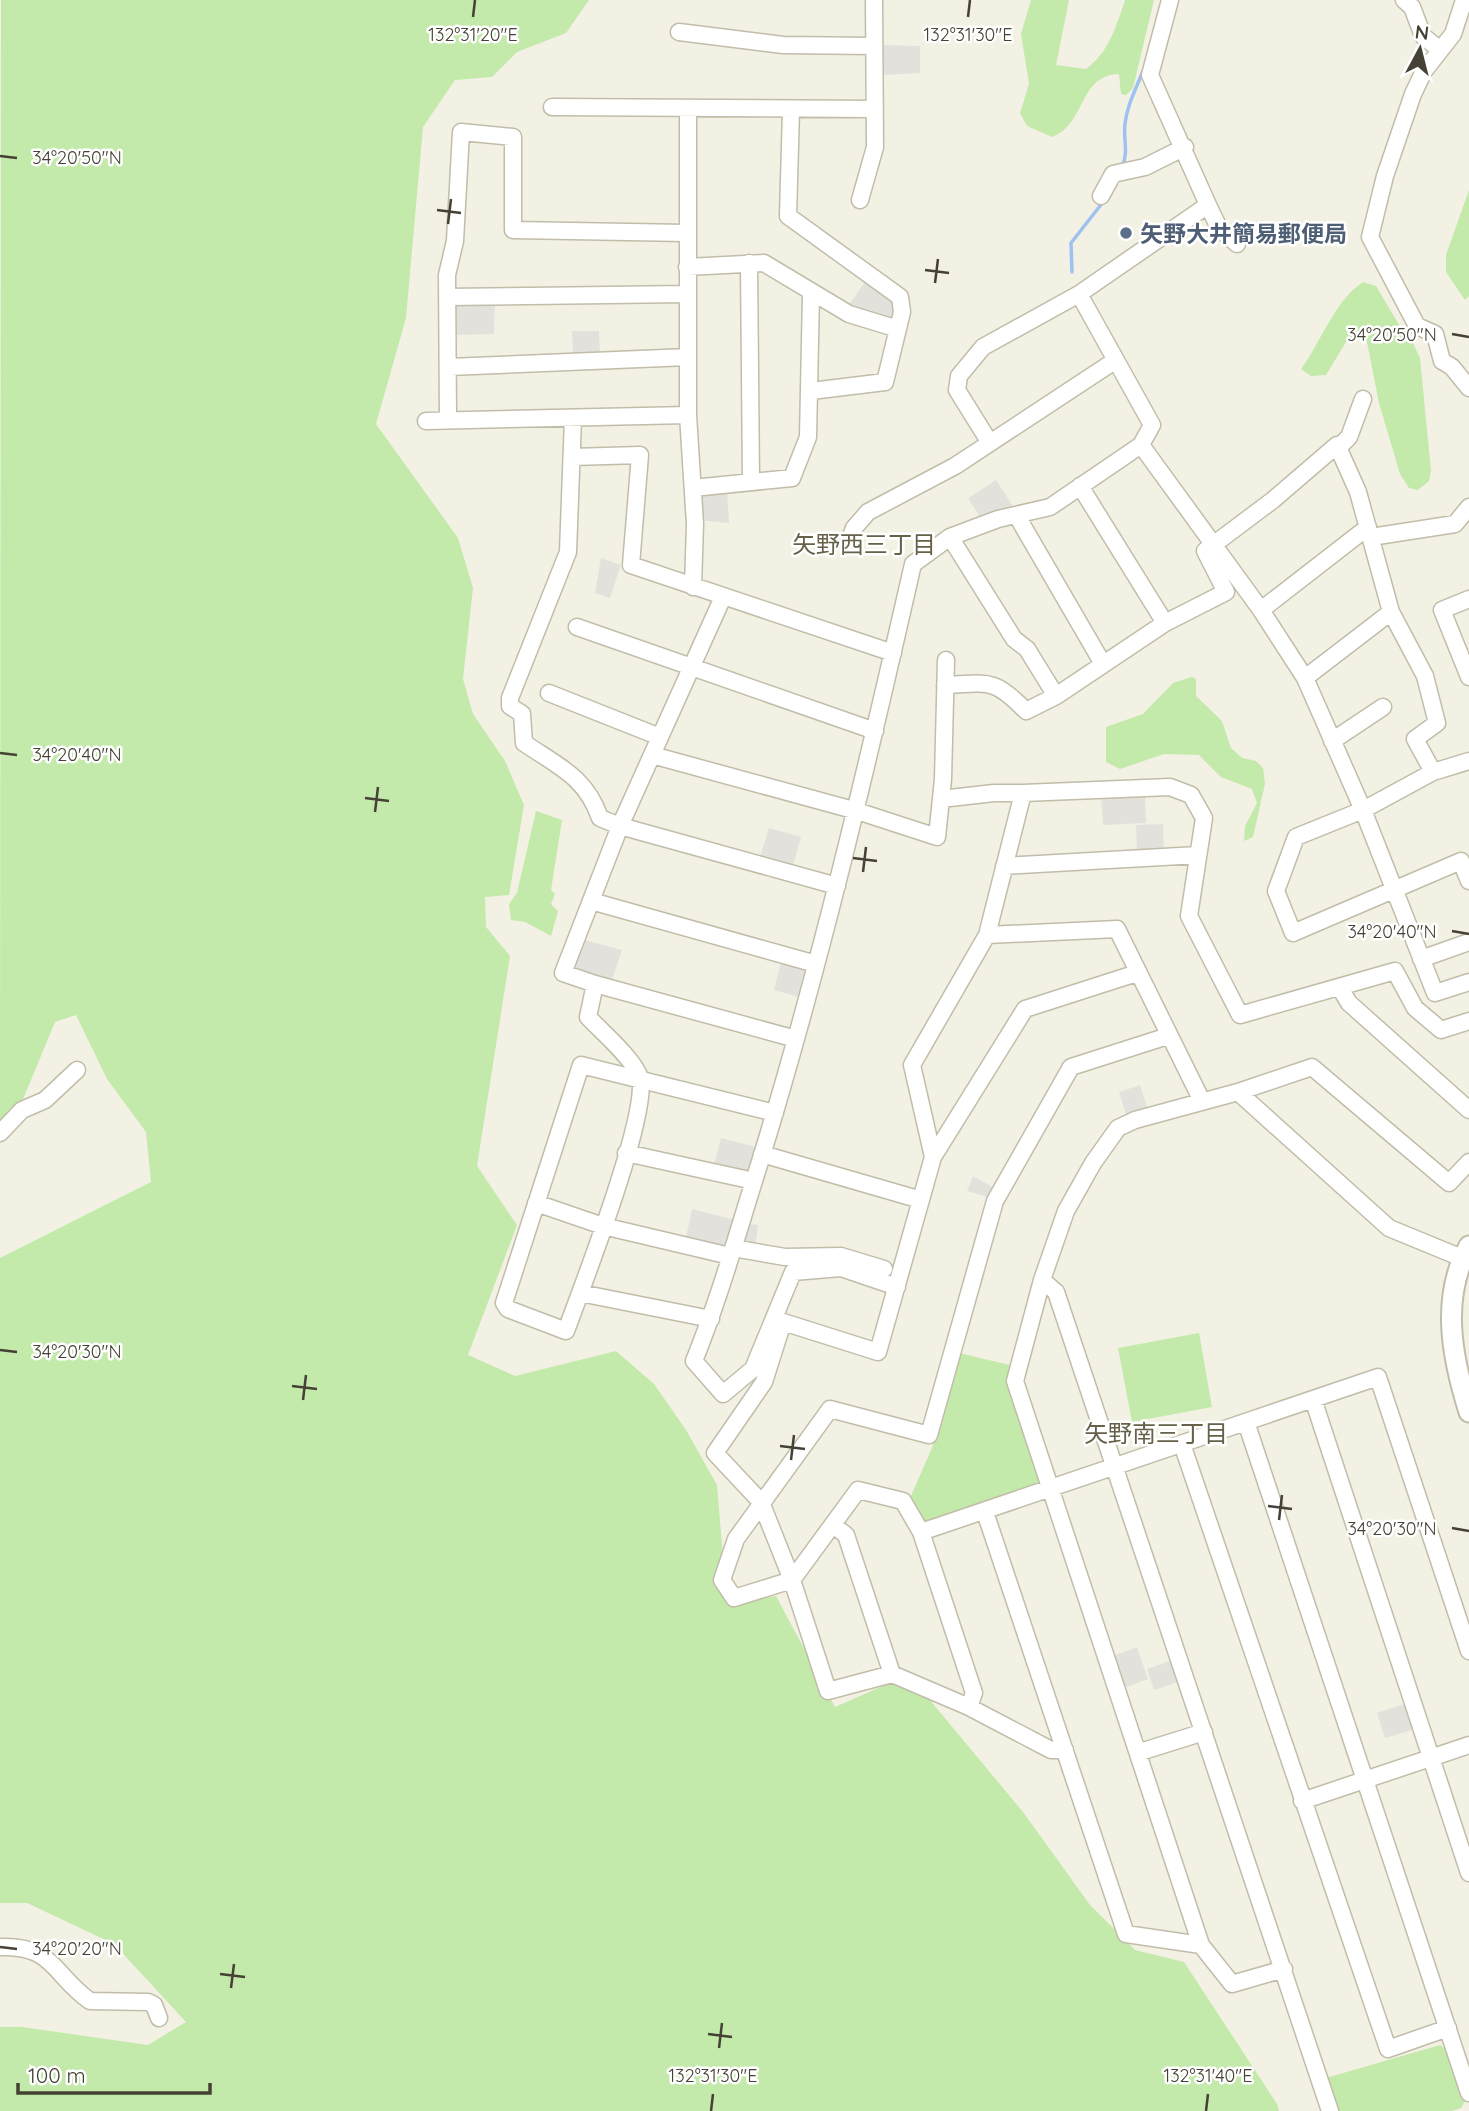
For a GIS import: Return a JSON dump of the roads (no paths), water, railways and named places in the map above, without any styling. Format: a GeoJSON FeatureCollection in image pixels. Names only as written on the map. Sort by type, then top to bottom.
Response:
{"type":"FeatureCollection","features":[{"type":"Feature","properties":{"kind":"street"},"geometry":{"type":"LineString","coordinates":[[860,200],[875,147],[874,0]]}},
{"type":"Feature","properties":{"kind":"street"},"geometry":{"type":"LineString","coordinates":[[1170,0],[1150,75],[1165,113],[1185,147],[1219,228],[1237,244]]}},
{"type":"Feature","properties":{"kind":"street"},"geometry":{"type":"LineString","coordinates":[[1404,0],[1412,7],[1423,36],[1440,50]]}},
{"type":"Feature","properties":{"kind":"street"},"geometry":{"type":"LineString","coordinates":[[1464,0],[1453,34],[1424,71],[1413,94],[1385,176],[1370,237],[1418,326],[1435,334],[1442,361],[1452,367],[1469,388]]}},
{"type":"Feature","properties":{"kind":"street"},"geometry":{"type":"LineString","coordinates":[[679,32],[783,46],[873,46]]}},
{"type":"Feature","properties":{"kind":"street"},"geometry":{"type":"LineString","coordinates":[[552,107],[790,110],[875,108]]}},
{"type":"Feature","properties":{"kind":"street"},"geometry":{"type":"LineString","coordinates":[[688,108],[688,415],[693,488],[693,587]]}},
{"type":"Feature","properties":{"kind":"street"},"geometry":{"type":"LineString","coordinates":[[790,110],[788,216],[900,297],[902,312],[885,382],[811,391]]}},
{"type":"Feature","properties":{"kind":"street"},"geometry":{"type":"LineString","coordinates":[[448,420],[447,275],[455,241],[461,132],[513,137],[513,230],[687,233]]}},
{"type":"Feature","properties":{"kind":"street"},"geometry":{"type":"LineString","coordinates":[[1101,196],[1113,174],[1145,167],[1185,147]]}},
{"type":"Feature","properties":{"kind":"street"},"geometry":{"type":"LineString","coordinates":[[990,443],[957,390],[959,376],[983,347],[1079,294],[1208,205]]}},
{"type":"Feature","properties":{"kind":"street"},"geometry":{"type":"LineString","coordinates":[[749,263],[751,482]]}},
{"type":"Feature","properties":{"kind":"street"},"geometry":{"type":"LineString","coordinates":[[687,267],[764,263],[811,294],[849,314],[898,329]]}},
{"type":"Feature","properties":{"kind":"street"},"geometry":{"type":"LineString","coordinates":[[447,297],[687,294]]}},
{"type":"Feature","properties":{"kind":"street"},"geometry":{"type":"LineString","coordinates":[[693,488],[792,478],[808,437],[811,294]]}},
{"type":"Feature","properties":{"kind":"street"},"geometry":{"type":"LineString","coordinates":[[897,1287],[841,1268],[793,1272],[752,1369],[723,1394],[694,1361],[711,1319],[796,1039],[858,811],[913,564],[950,537],[998,519],[1050,507],[1141,445],[1152,425],[1079,294]]}},
{"type":"Feature","properties":{"kind":"street"},"geometry":{"type":"LineString","coordinates":[[449,367],[688,356]]}},
{"type":"Feature","properties":{"kind":"street"},"geometry":{"type":"LineString","coordinates":[[849,541],[854,528],[869,512],[955,466],[1116,360]]}},
{"type":"Feature","properties":{"kind":"street"},"geometry":{"type":"LineString","coordinates":[[1338,449],[1349,437],[1363,399]]}},
{"type":"Feature","properties":{"kind":"street"},"geometry":{"type":"LineString","coordinates":[[426,421],[688,415]]}},
{"type":"Feature","properties":{"kind":"street"},"geometry":{"type":"LineString","coordinates":[[573,418],[568,552],[510,698],[510,706],[522,714],[524,743],[577,779],[593,797],[600,818],[620,826],[837,886]]}},
{"type":"Feature","properties":{"kind":"street"},"geometry":{"type":"LineString","coordinates":[[1141,445],[1261,610],[1305,678],[1363,810],[1435,993],[1469,982]]}},
{"type":"Feature","properties":{"kind":"street"},"geometry":{"type":"LineString","coordinates":[[945,685],[987,683],[1003,687],[1026,711],[1056,695],[1165,623],[1226,592],[1205,551],[1273,500],[1337,445],[1358,492],[1391,612],[1425,676],[1437,723],[1415,740],[1433,772]]}},
{"type":"Feature","properties":{"kind":"street"},"geometry":{"type":"LineString","coordinates":[[572,457],[640,455],[631,565],[893,653]]}},
{"type":"Feature","properties":{"kind":"street"},"geometry":{"type":"LineString","coordinates":[[1080,486],[1165,623]]}},
{"type":"Feature","properties":{"kind":"street"},"geometry":{"type":"LineString","coordinates":[[1261,610],[1369,532],[1455,524],[1469,507]]}},
{"type":"Feature","properties":{"kind":"street"},"geometry":{"type":"LineString","coordinates":[[1017,516],[1103,664]]}},
{"type":"Feature","properties":{"kind":"street"},"geometry":{"type":"LineString","coordinates":[[950,537],[1014,639],[1027,649],[1056,695]]}},
{"type":"Feature","properties":{"kind":"street"},"geometry":{"type":"LineString","coordinates":[[723,597],[620,826],[563,973],[796,1039]]}},
{"type":"Feature","properties":{"kind":"street"},"geometry":{"type":"LineString","coordinates":[[1469,598],[1442,610],[1469,677]]}},
{"type":"Feature","properties":{"kind":"street"},"geometry":{"type":"LineString","coordinates":[[1305,678],[1391,612]]}},
{"type":"Feature","properties":{"kind":"street"},"geometry":{"type":"LineString","coordinates":[[577,627],[875,731]]}},
{"type":"Feature","properties":{"kind":"street"},"geometry":{"type":"LineString","coordinates":[[652,755],[858,811],[937,837],[946,660]]}},
{"type":"Feature","properties":{"kind":"street"},"geometry":{"type":"LineString","coordinates":[[549,693],[660,737]]}},
{"type":"Feature","properties":{"kind":"street"},"geometry":{"type":"LineString","coordinates":[[1332,741],[1383,707]]}},
{"type":"Feature","properties":{"kind":"street"},"geometry":{"type":"LineString","coordinates":[[1469,761],[1433,772],[1363,810],[1296,837],[1276,891],[1293,933],[1461,861],[1469,881]]}},
{"type":"Feature","properties":{"kind":"street"},"geometry":{"type":"LineString","coordinates":[[941,799],[994,793],[1170,787],[1191,795],[1204,818],[1189,916],[1240,1015],[1340,989],[1395,971],[1415,1008],[1441,1030],[1469,1021]]}},
{"type":"Feature","properties":{"kind":"street"},"geometry":{"type":"LineString","coordinates":[[933,1157],[912,1065],[987,935],[1023,793]]}},
{"type":"Feature","properties":{"kind":"street"},"geometry":{"type":"LineString","coordinates":[[1004,866],[1198,855]]}},
{"type":"Feature","properties":{"kind":"street"},"geometry":{"type":"LineString","coordinates":[[591,901],[816,964]]}},
{"type":"Feature","properties":{"kind":"street"},"geometry":{"type":"LineString","coordinates":[[987,935],[1117,929],[1202,1101]]}},
{"type":"Feature","properties":{"kind":"street"},"geometry":{"type":"LineString","coordinates":[[1421,959],[1469,942]]}},
{"type":"Feature","properties":{"kind":"street"},"geometry":{"type":"LineString","coordinates":[[1065,1749],[1051,1750],[969,1707],[892,1674],[828,1691],[792,1580],[761,1502],[715,1453],[764,1382],[783,1322],[878,1352],[933,1157],[1025,1009],[1137,973]]}},
{"type":"Feature","properties":{"kind":"street"},"geometry":{"type":"LineString","coordinates":[[595,984],[588,1017],[632,1065],[640,1079],[639,1109],[603,1226],[566,1331],[508,1309],[504,1303],[581,1065],[640,1079],[775,1113]]}},
{"type":"Feature","properties":{"kind":"street"},"geometry":{"type":"LineString","coordinates":[[1340,989],[1349,1003],[1469,1110]]}},
{"type":"Feature","properties":{"kind":"street"},"geometry":{"type":"LineString","coordinates":[[969,1707],[974,1693],[920,1532],[903,1501],[858,1490],[792,1580],[734,1598],[722,1580],[736,1539],[830,1409],[929,1435],[995,1201],[1071,1067],[1168,1036]]}},
{"type":"Feature","properties":{"kind":"street"},"geometry":{"type":"LineString","coordinates":[[1284,1969],[1232,1984],[1201,1945],[1140,1752],[1015,1381],[1042,1280],[1066,1211],[1093,1163],[1118,1128],[1312,1068],[1449,1183],[1469,1161]]}},
{"type":"Feature","properties":{"kind":"street"},"geometry":{"type":"LineString","coordinates":[[0,1133],[23,1110],[45,1100],[77,1070]]}},
{"type":"Feature","properties":{"kind":"street"},"geometry":{"type":"LineString","coordinates":[[1238,1092],[1389,1228],[1466,1252],[1451,1312],[1451,1344],[1469,1412]]}},
{"type":"Feature","properties":{"kind":"street"},"geometry":{"type":"LineString","coordinates":[[626,1153],[754,1181]]}},
{"type":"Feature","properties":{"kind":"street"},"geometry":{"type":"LineString","coordinates":[[762,1154],[921,1200]]}},
{"type":"Feature","properties":{"kind":"street"},"geometry":{"type":"LineString","coordinates":[[536,1203],[603,1226],[732,1252],[785,1257],[841,1256],[884,1269]]}},
{"type":"Feature","properties":{"kind":"street"},"geometry":{"type":"LineString","coordinates":[[1042,1280],[1056,1292],[1116,1466],[1284,1969],[1326,2110]]}},
{"type":"Feature","properties":{"kind":"street"},"geometry":{"type":"LineString","coordinates":[[580,1293],[711,1319]]}},
{"type":"Feature","properties":{"kind":"street"},"geometry":{"type":"LineString","coordinates":[[920,1532],[1378,1377],[1469,1651]]}},
{"type":"Feature","properties":{"kind":"street"},"geometry":{"type":"LineString","coordinates":[[1313,1398],[1469,1873]]}},
{"type":"Feature","properties":{"kind":"street"},"geometry":{"type":"LineString","coordinates":[[1246,1422],[1469,2093]]}},
{"type":"Feature","properties":{"kind":"street"},"geometry":{"type":"LineString","coordinates":[[1182,1444],[1388,2049],[1448,2028]]}},
{"type":"Feature","properties":{"kind":"street"},"geometry":{"type":"LineString","coordinates":[[985,1512],[1126,1934],[1201,1945]]}},
{"type":"Feature","properties":{"kind":"street"},"geometry":{"type":"LineString","coordinates":[[833,1525],[846,1535],[892,1674]]}},
{"type":"Feature","properties":{"kind":"street"},"geometry":{"type":"LineString","coordinates":[[1140,1752],[1204,1732]]}},
{"type":"Feature","properties":{"kind":"street"},"geometry":{"type":"LineString","coordinates":[[1302,1801],[1469,1745]]}},
{"type":"Feature","properties":{"kind":"street"},"geometry":{"type":"LineString","coordinates":[[0,1947],[14,1946],[42,1953],[90,2001],[148,2003],[154,2005],[159,2018]]}},
{"type":"Feature","properties":{"kind":"waterway"},"geometry":{"type":"LineString","coordinates":[[1122,167],[1125,156],[1126,117],[1143,71]]}},
{"type":"Feature","properties":{"kind":"waterway"},"geometry":{"type":"LineString","coordinates":[[1072,272],[1071,243],[1103,202]]}},
{"type":"Feature","properties":{"kind":"place","name":"矢野大井簡易郵便局"},"geometry":{"type":"Point","coordinates":[1126,233]}},
{"type":"Feature","properties":{"kind":"district","name":"矢野西三丁目"},"geometry":{"type":"Point","coordinates":[864,544]}},
{"type":"Feature","properties":{"kind":"district","name":"矢野南三丁目"},"geometry":{"type":"Point","coordinates":[1156,1433]}}]}
